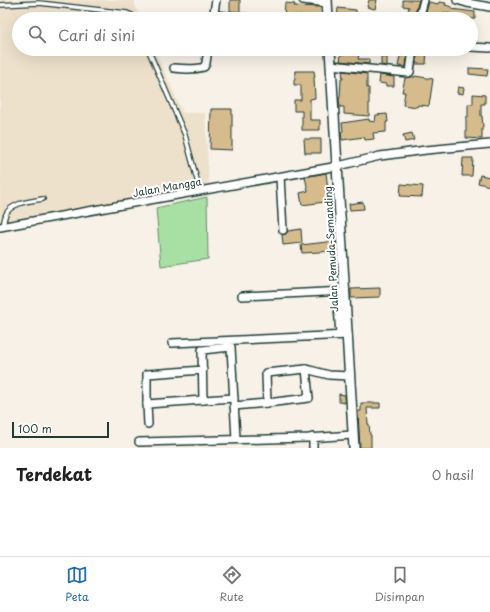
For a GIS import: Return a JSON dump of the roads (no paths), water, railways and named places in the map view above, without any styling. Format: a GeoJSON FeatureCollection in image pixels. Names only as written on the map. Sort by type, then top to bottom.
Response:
{"type":"FeatureCollection","features":[{"type":"Feature","properties":{"kind":"main road"},"geometry":{"type":"LineString","coordinates":[[327,1],[328,12]]}},
{"type":"Feature","properties":{"kind":"main road","name":"Jalan Pemuda-Semanding"},"geometry":{"type":"LineString","coordinates":[[330,56],[338,166],[341,291],[344,335],[350,376],[354,448]]}},
{"type":"Feature","properties":{"kind":"street"},"geometry":{"type":"LineString","coordinates":[[214,12],[216,0]]}},
{"type":"Feature","properties":{"kind":"street"},"geometry":{"type":"LineString","coordinates":[[302,0],[327,1]]}},
{"type":"Feature","properties":{"kind":"street"},"geometry":{"type":"LineString","coordinates":[[421,12],[424,0]]}},
{"type":"Feature","properties":{"kind":"street"},"geometry":{"type":"LineString","coordinates":[[457,0],[490,7]]}},
{"type":"Feature","properties":{"kind":"street"},"geometry":{"type":"LineString","coordinates":[[478,47],[490,48]]}},
{"type":"Feature","properties":{"kind":"street"},"geometry":{"type":"LineString","coordinates":[[174,68],[190,69],[204,67],[207,56]]}},
{"type":"Feature","properties":{"kind":"street"},"geometry":{"type":"LineString","coordinates":[[331,65],[408,73],[410,72],[412,56]]}},
{"type":"Feature","properties":{"kind":"street","name":"Jalan Mangga"},"geometry":{"type":"LineString","coordinates":[[1,227],[338,166],[380,156],[490,144]]}},
{"type":"Feature","properties":{"kind":"street"},"geometry":{"type":"LineString","coordinates":[[280,176],[283,230]]}},
{"type":"Feature","properties":{"kind":"street"},"geometry":{"type":"LineString","coordinates":[[242,296],[341,291]]}},
{"type":"Feature","properties":{"kind":"street"},"geometry":{"type":"LineString","coordinates":[[172,343],[344,335]]}},
{"type":"Feature","properties":{"kind":"street"},"geometry":{"type":"LineString","coordinates":[[203,400],[202,350],[231,347],[236,439]]}},
{"type":"Feature","properties":{"kind":"street"},"geometry":{"type":"LineString","coordinates":[[267,403],[266,373],[306,369],[329,375],[350,376]]}},
{"type":"Feature","properties":{"kind":"street"},"geometry":{"type":"LineString","coordinates":[[234,406],[309,398],[306,369]]}},
{"type":"Feature","properties":{"kind":"street"},"geometry":{"type":"LineString","coordinates":[[148,424],[147,374],[203,370]]}},
{"type":"Feature","properties":{"kind":"street"},"geometry":{"type":"LineString","coordinates":[[147,404],[234,398]]}},
{"type":"Feature","properties":{"kind":"street"},"geometry":{"type":"LineString","coordinates":[[138,442],[184,444],[207,440],[353,435]]}},
{"type":"Feature","properties":{"kind":"street"},"geometry":{"type":"LineString","coordinates":[[313,437],[313,448]]}},
{"type":"Feature","properties":{"kind":"street"},"geometry":{"type":"LineString","coordinates":[[207,440],[207,448]]}},
{"type":"Feature","properties":{"kind":"lane"},"geometry":{"type":"LineString","coordinates":[[0,5],[39,3],[127,12]]}},
{"type":"Feature","properties":{"kind":"lane"},"geometry":{"type":"LineString","coordinates":[[151,56],[185,135],[200,191]]}},
{"type":"Feature","properties":{"kind":"lane"},"geometry":{"type":"LineString","coordinates":[[1,227],[7,213],[15,206],[26,202],[43,199]]}}]}
